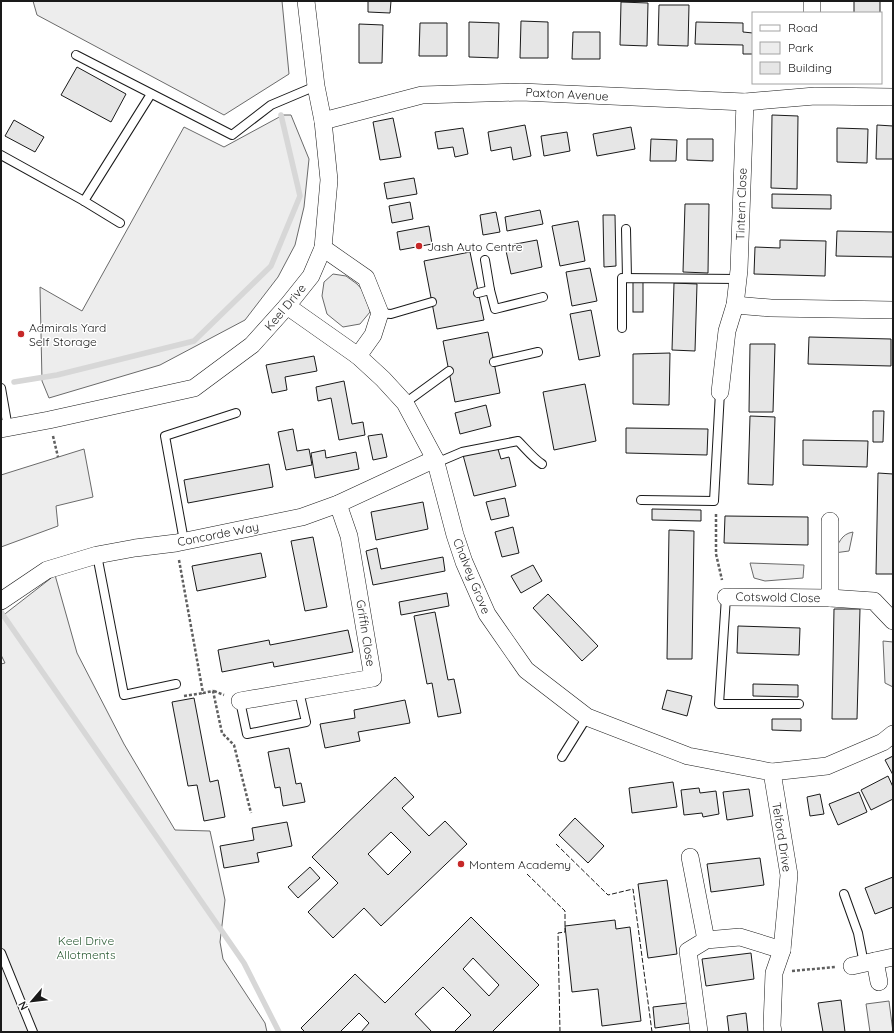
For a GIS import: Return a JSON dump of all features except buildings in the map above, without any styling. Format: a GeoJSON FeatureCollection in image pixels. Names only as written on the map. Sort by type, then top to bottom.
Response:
{"type":"FeatureCollection","features":[{"type":"Feature","properties":{"kind":"street","name":"Keel Drive"},"geometry":{"type":"LineString","coordinates":[[4,429],[194,388],[252,345],[287,306],[311,276],[323,248],[329,180],[323,121],[316,86],[306,1]]}},
{"type":"Feature","properties":{"kind":"street"},"geometry":{"type":"LineString","coordinates":[[812,1],[812,12]]}},
{"type":"Feature","properties":{"kind":"street","name":"Paxton Avenue"},"geometry":{"type":"LineString","coordinates":[[323,121],[422,94],[521,92],[745,102],[815,89],[893,97]]}},
{"type":"Feature","properties":{"kind":"street","name":"Tintern Close"},"geometry":{"type":"LineString","coordinates":[[720,392],[727,331],[735,305],[738,279],[745,102]]}},
{"type":"Feature","properties":{"kind":"street"},"geometry":{"type":"LineString","coordinates":[[323,248],[366,278],[380,313],[373,335],[358,356]]}},
{"type":"Feature","properties":{"kind":"street"},"geometry":{"type":"LineString","coordinates":[[735,305],[771,308],[893,310]]}},
{"type":"Feature","properties":{"kind":"street","name":"Chalvey Grove"},"geometry":{"type":"LineString","coordinates":[[287,306],[358,356],[383,379],[405,403],[436,461],[455,535],[464,562],[487,614],[526,670],[587,717],[688,756],[772,772],[827,766],[883,742],[893,734]]}},
{"type":"Feature","properties":{"kind":"street","name":"Concorde Way"},"geometry":{"type":"LineString","coordinates":[[2,600],[47,570],[96,555],[180,542],[302,517],[338,504],[436,461]]}},
{"type":"Feature","properties":{"kind":"street","name":"Griffin Close"},"geometry":{"type":"LineString","coordinates":[[240,701],[373,678],[349,536],[338,504]]}},
{"type":"Feature","properties":{"kind":"street","name":"Cotswold Close"},"geometry":{"type":"LineString","coordinates":[[830,521],[830,598]]}},
{"type":"Feature","properties":{"kind":"street","name":"Cotswold Close"},"geometry":{"type":"LineString","coordinates":[[726,596],[830,598],[874,601],[893,621]]}},
{"type":"Feature","properties":{"kind":"street","name":"Telford Drive"},"geometry":{"type":"LineString","coordinates":[[772,772],[789,875],[782,950],[774,973],[773,1032]]}},
{"type":"Feature","properties":{"kind":"street"},"geometry":{"type":"LineString","coordinates":[[690,857],[706,940]]}},
{"type":"Feature","properties":{"kind":"street"},"geometry":{"type":"LineString","coordinates":[[699,1032],[688,951],[706,940],[740,937],[782,950]]}},
{"type":"Feature","properties":{"kind":"street"},"geometry":{"type":"LineString","coordinates":[[879,982],[864,964],[893,957]]}},
{"type":"Feature","properties":{"kind":"lane"},"geometry":{"type":"LineString","coordinates":[[76,55],[232,135],[271,105],[316,86]]}},
{"type":"Feature","properties":{"kind":"lane"},"geometry":{"type":"LineString","coordinates":[[84,201],[151,94]]}},
{"type":"Feature","properties":{"kind":"lane"},"geometry":{"type":"LineString","coordinates":[[1,155],[84,201],[120,223]]}},
{"type":"Feature","properties":{"kind":"lane"},"geometry":{"type":"LineString","coordinates":[[626,229],[626,278]]}},
{"type":"Feature","properties":{"kind":"lane"},"geometry":{"type":"LineString","coordinates":[[485,260],[495,309],[543,297]]}},
{"type":"Feature","properties":{"kind":"lane"},"geometry":{"type":"LineString","coordinates":[[622,328],[622,278],[738,279]]}},
{"type":"Feature","properties":{"kind":"lane"},"geometry":{"type":"LineString","coordinates":[[478,293],[490,290]]}},
{"type":"Feature","properties":{"kind":"lane"},"geometry":{"type":"LineString","coordinates":[[380,313],[390,314],[432,302]]}},
{"type":"Feature","properties":{"kind":"lane"},"geometry":{"type":"LineString","coordinates":[[494,362],[538,352]]}},
{"type":"Feature","properties":{"kind":"lane"},"geometry":{"type":"LineString","coordinates":[[405,403],[449,371]]}},
{"type":"Feature","properties":{"kind":"lane"},"geometry":{"type":"LineString","coordinates":[[1,388],[4,429]]}},
{"type":"Feature","properties":{"kind":"lane"},"geometry":{"type":"LineString","coordinates":[[641,500],[714,501],[720,392]]}},
{"type":"Feature","properties":{"kind":"lane"},"geometry":{"type":"LineString","coordinates":[[180,542],[165,436],[236,414]]}},
{"type":"Feature","properties":{"kind":"lane"},"geometry":{"type":"LineString","coordinates":[[436,461],[462,452],[518,441],[535,460],[542,464]]}},
{"type":"Feature","properties":{"kind":"lane"},"geometry":{"type":"LineString","coordinates":[[96,555],[124,695],[176,684]]}},
{"type":"Feature","properties":{"kind":"lane"},"geometry":{"type":"LineString","coordinates":[[726,596],[719,704],[799,704]]}},
{"type":"Feature","properties":{"kind":"lane"},"geometry":{"type":"LineString","coordinates":[[240,701],[247,734],[306,722],[299,691]]}},
{"type":"Feature","properties":{"kind":"lane"},"geometry":{"type":"LineString","coordinates":[[562,757],[587,717]]}},
{"type":"Feature","properties":{"kind":"lane"},"geometry":{"type":"LineString","coordinates":[[844,894],[858,933],[864,964]]}},
{"type":"Feature","properties":{"kind":"lane"},"geometry":{"type":"LineString","coordinates":[[1,953],[33,1032]]}},
{"type":"Feature","properties":{"kind":"path"},"geometry":{"type":"LineString","coordinates":[[714,501],[716,516],[716,554],[726,596]]}},
{"type":"Feature","properties":{"kind":"path"},"geometry":{"type":"LineString","coordinates":[[180,542],[203,693],[213,691],[222,733],[234,745],[251,813]]}},
{"type":"Feature","properties":{"kind":"path"},"geometry":{"type":"LineString","coordinates":[[774,973],[864,964]]}},
{"type":"Feature","properties":{"kind":"green space"},"geometry":{"type":"Polygon","coordinates":[[[33,1],[282,1],[289,74],[224,115],[37,15],[33,1]]]}},
{"type":"Feature","properties":{"kind":"green space"},"geometry":{"type":"Polygon","coordinates":[[[283,115],[291,115],[309,159],[304,207],[295,245],[278,277],[245,320],[160,365],[49,398],[42,381],[40,287],[82,311],[184,127],[224,147],[283,115]]]}},
{"type":"Feature","properties":{"kind":"green space"},"geometry":{"type":"Polygon","coordinates":[[[333,274],[346,276],[357,284],[366,294],[370,312],[360,324],[343,327],[327,314],[322,296],[324,282],[333,274]]]}},
{"type":"Feature","properties":{"kind":"green space"},"geometry":{"type":"Polygon","coordinates":[[[84,449],[93,497],[56,506],[58,526],[1,547],[1,475],[84,449]]]}},
{"type":"Feature","properties":{"kind":"green space"},"geometry":{"type":"Polygon","coordinates":[[[853,532],[849,551],[834,553],[843,537],[853,532]]]}},
{"type":"Feature","properties":{"kind":"green space"},"geometry":{"type":"Polygon","coordinates":[[[750,563],[804,565],[803,578],[765,581],[754,578],[750,563]]]}},
{"type":"Feature","properties":{"kind":"green space","name":"Keel Drive Allotments"},"geometry":{"type":"Polygon","coordinates":[[[55,575],[77,653],[124,744],[175,830],[210,831],[225,900],[220,942],[223,959],[265,1023],[267,1032],[1,1032],[1,664],[5,663],[1,655],[1,617],[55,575]]]}},
{"type":"Feature","properties":{"kind":"green space"},"geometry":{"type":"Polygon","coordinates":[[[883,641],[893,642],[893,687],[885,683],[883,641]]]}},
{"type":"Feature","properties":{"kind":"green space"},"geometry":{"type":"Polygon","coordinates":[[[889,1001],[893,1032],[870,1032],[866,1004],[889,1001]]]}},
{"type":"Feature","properties":{"kind":"waterway"},"geometry":{"type":"LineString","coordinates":[[14,382],[57,375],[194,341],[271,266],[300,196],[281,115]]}},
{"type":"Feature","properties":{"kind":"waterway"},"geometry":{"type":"LineString","coordinates":[[1,612],[244,963],[279,1032]]}},
{"type":"Feature","properties":{"kind":"fence"},"geometry":{"type":"LineString","coordinates":[[556,844],[608,895],[633,889],[652,1032]]}},
{"type":"Feature","properties":{"kind":"fence"},"geometry":{"type":"LineString","coordinates":[[527,874],[565,911],[565,932],[558,933],[560,1032]]}},
{"type":"Feature","properties":{"kind":"place","name":"Jash Auto Centre"},"geometry":{"type":"Point","coordinates":[419,246]}},
{"type":"Feature","properties":{"kind":"place","name":"Admirals Yard Self Storage"},"geometry":{"type":"Point","coordinates":[21,334]}},
{"type":"Feature","properties":{"kind":"place","name":"Montem Academy"},"geometry":{"type":"Point","coordinates":[461,864]}}]}
